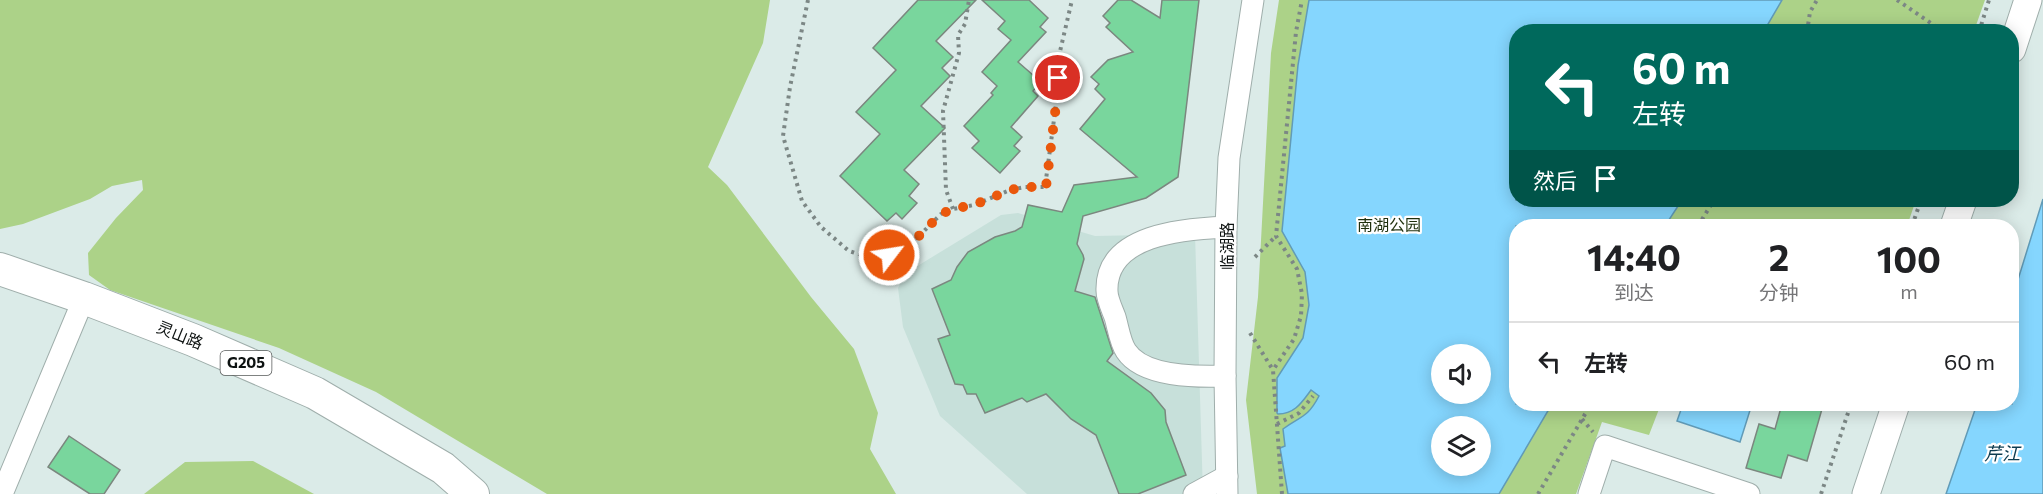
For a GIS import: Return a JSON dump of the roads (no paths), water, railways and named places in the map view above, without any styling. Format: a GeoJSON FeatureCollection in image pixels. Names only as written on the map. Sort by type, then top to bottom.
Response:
{"type":"FeatureCollection","features":[{"type":"Feature","properties":{"kind":"highway","name":"灵山路"},"geometry":{"type":"LineString","coordinates":[[0,269],[193,340],[315,393],[443,468],[473,494]]}},
{"type":"Feature","properties":{"kind":"main road"},"geometry":{"type":"LineString","coordinates":[[2019,28],[2028,0]]}},
{"type":"Feature","properties":{"kind":"main road"},"geometry":{"type":"LineString","coordinates":[[1866,494],[1894,411]]}},
{"type":"Feature","properties":{"kind":"street","name":"临湖路"},"geometry":{"type":"LineString","coordinates":[[1227,485],[1225,376],[1229,158],[1253,0]]}},
{"type":"Feature","properties":{"kind":"street"},"geometry":{"type":"LineString","coordinates":[[1225,376],[1204,377],[1160,372],[1139,363],[1126,351],[1107,293],[1108,274],[1115,260],[1138,242],[1198,228],[1226,227]]}},
{"type":"Feature","properties":{"kind":"street"},"geometry":{"type":"LineString","coordinates":[[2,494],[84,298]]}},
{"type":"Feature","properties":{"kind":"street"},"geometry":{"type":"LineString","coordinates":[[1589,494],[1605,446],[1749,494]]}},
{"type":"Feature","properties":{"kind":"street"},"geometry":{"type":"LineString","coordinates":[[1194,494],[1227,485]]}},
{"type":"Feature","properties":{"kind":"water","name":"南湖公园"},"geometry":{"type":"Polygon","coordinates":[[[1309,0],[1782,0],[1768,24],[1509,24],[1509,207],[1677,207],[1670,219],[1509,219],[1509,411],[1548,411],[1499,494],[1288,494],[1280,448],[1285,446],[1283,429],[1307,413],[1319,396],[1311,390],[1294,410],[1277,413],[1277,378],[1303,338],[1309,305],[1305,272],[1282,231],[1298,65],[1309,0]]]}},
{"type":"Feature","properties":{"kind":"water","name":"芹江"},"geometry":{"type":"Polygon","coordinates":[[[2043,199],[2043,494],[1946,494],[1975,411],[2019,411],[2019,276],[2043,199]]]}},
{"type":"Feature","properties":{"kind":"water"},"geometry":{"type":"Polygon","coordinates":[[[1681,411],[1750,411],[1740,442],[1677,421],[1681,411]]]}}]}
